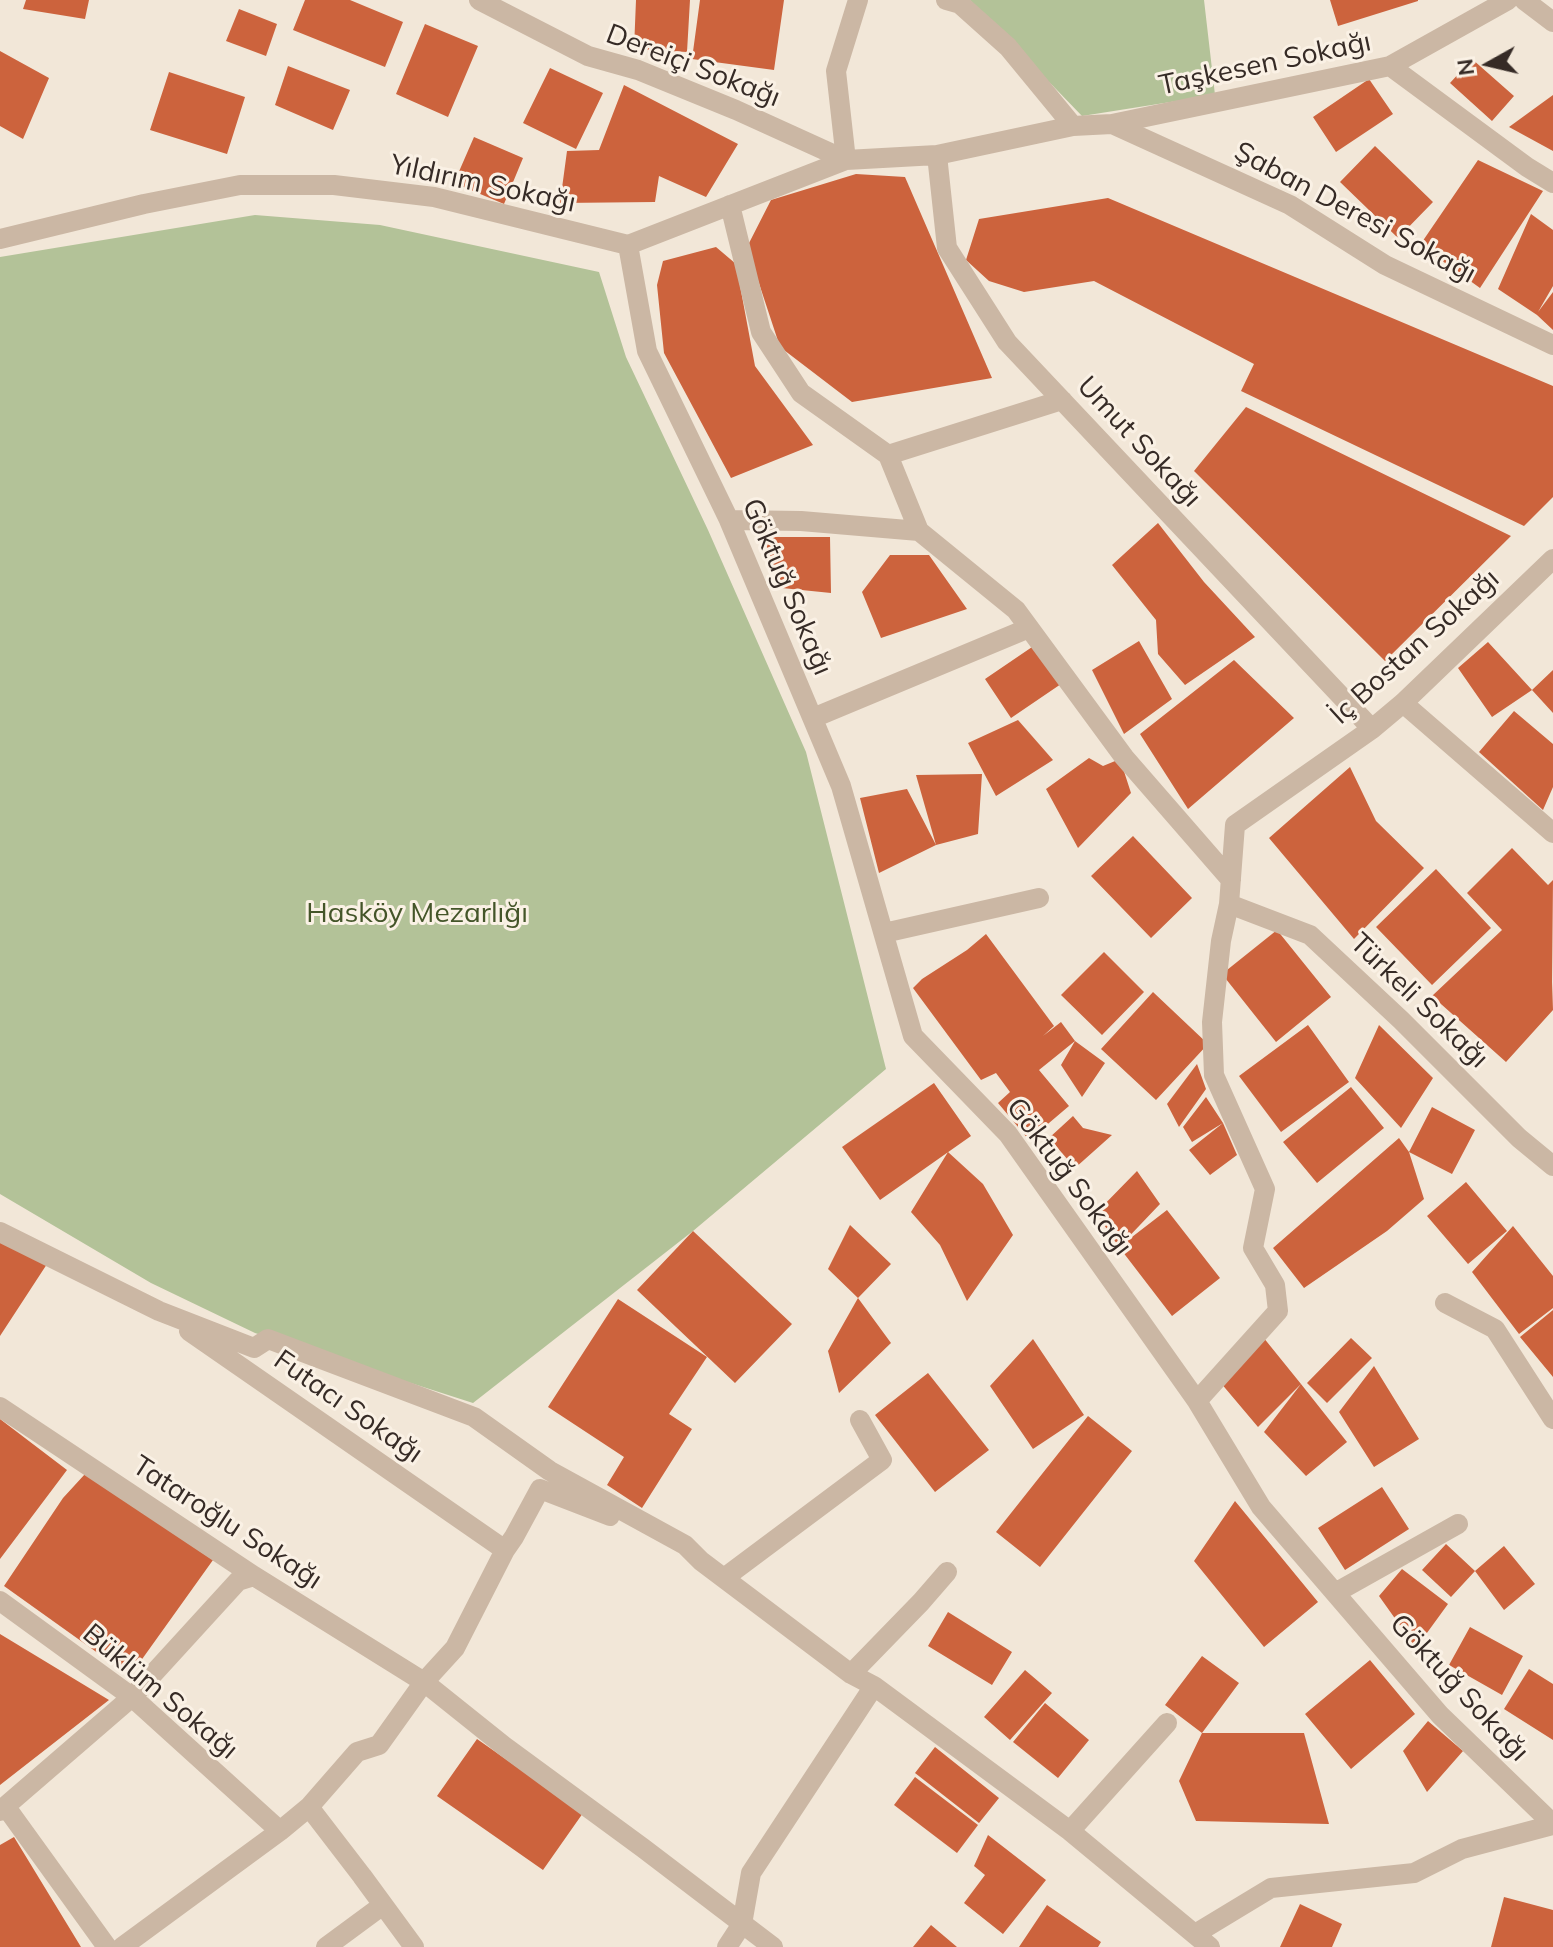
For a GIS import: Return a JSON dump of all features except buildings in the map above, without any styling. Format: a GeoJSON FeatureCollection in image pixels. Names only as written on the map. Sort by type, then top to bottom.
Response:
{"type":"FeatureCollection","features":[{"type":"Feature","properties":{"kind":"street","name":"Dereiçi Sokağı"},"geometry":{"type":"LineString","coordinates":[[479,0],[588,56],[638,70],[846,160]]}},
{"type":"Feature","properties":{"kind":"street"},"geometry":{"type":"LineString","coordinates":[[628,245],[846,160],[836,71],[858,0]]}},
{"type":"Feature","properties":{"kind":"street"},"geometry":{"type":"LineString","coordinates":[[946,0],[960,4],[1008,47],[1073,126]]}},
{"type":"Feature","properties":{"kind":"street","name":"Taşkesen Sokağı"},"geometry":{"type":"LineString","coordinates":[[1112,124],[1390,66],[1508,0]]}},
{"type":"Feature","properties":{"kind":"street"},"geometry":{"type":"LineString","coordinates":[[1524,0],[1553,22]]}},
{"type":"Feature","properties":{"kind":"street"},"geometry":{"type":"LineString","coordinates":[[1390,66],[1553,183]]}},
{"type":"Feature","properties":{"kind":"street","name":"Şaban Deresi Sokağı"},"geometry":{"type":"LineString","coordinates":[[846,160],[937,155],[1073,126],[1112,124],[1290,205],[1385,265],[1553,345]]}},
{"type":"Feature","properties":{"kind":"street","name":"Umut Sokağı"},"geometry":{"type":"LineString","coordinates":[[937,155],[947,248],[1007,342],[1372,729]]}},
{"type":"Feature","properties":{"kind":"street","name":"Yıldırım Sokağı"},"geometry":{"type":"LineString","coordinates":[[0,239],[144,204],[240,185],[334,185],[434,197],[628,245]]}},
{"type":"Feature","properties":{"kind":"street"},"geometry":{"type":"LineString","coordinates":[[730,205],[761,332],[801,393],[888,455],[919,531],[1016,610],[1124,757],[1231,880]]}},
{"type":"Feature","properties":{"kind":"street","name":"Göktuğ Sokağı"},"geometry":{"type":"LineString","coordinates":[[628,245],[647,351],[729,520],[841,786],[913,1036],[1008,1134],[1197,1401],[1261,1507],[1440,1715],[1553,1825]]}},
{"type":"Feature","properties":{"kind":"street"},"geometry":{"type":"LineString","coordinates":[[888,455],[1062,400]]}},
{"type":"Feature","properties":{"kind":"street"},"geometry":{"type":"LineString","coordinates":[[729,520],[801,521],[919,531]]}},
{"type":"Feature","properties":{"kind":"street","name":"İç Bostan Sokağı"},"geometry":{"type":"LineString","coordinates":[[1197,1401],[1278,1311],[1275,1285],[1253,1248],[1265,1189],[1214,1075],[1212,1022],[1221,941],[1229,904],[1235,825],[1372,729],[1553,559]]}},
{"type":"Feature","properties":{"kind":"street"},"geometry":{"type":"LineString","coordinates":[[813,718],[1029,628]]}},
{"type":"Feature","properties":{"kind":"street"},"geometry":{"type":"LineString","coordinates":[[1403,703],[1553,833]]}},
{"type":"Feature","properties":{"kind":"street"},"geometry":{"type":"LineString","coordinates":[[884,933],[1039,898]]}},
{"type":"Feature","properties":{"kind":"street","name":"Türkeli Sokağı"},"geometry":{"type":"LineString","coordinates":[[1229,904],[1310,935],[1401,1020],[1519,1138],[1553,1166]]}},
{"type":"Feature","properties":{"kind":"street"},"geometry":{"type":"LineString","coordinates":[[0,1232],[159,1311],[254,1348],[268,1339],[474,1417],[550,1471],[685,1545],[701,1561],[851,1674],[874,1686],[1070,1831],[1202,1940],[1271,1888],[1414,1873],[1462,1849],[1553,1825]]}},
{"type":"Feature","properties":{"kind":"street"},"geometry":{"type":"LineString","coordinates":[[1445,1303],[1495,1329],[1553,1419]]}},
{"type":"Feature","properties":{"kind":"street","name":"Futacı Sokağı"},"geometry":{"type":"LineString","coordinates":[[159,1311],[505,1550]]}},
{"type":"Feature","properties":{"kind":"street","name":"Tataroğlu Sokağı"},"geometry":{"type":"LineString","coordinates":[[0,1407],[254,1576],[424,1682],[504,1746],[773,1947]]}},
{"type":"Feature","properties":{"kind":"street"},"geometry":{"type":"LineString","coordinates":[[724,1578],[882,1460],[860,1420]]}},
{"type":"Feature","properties":{"kind":"street"},"geometry":{"type":"LineString","coordinates":[[122,1947],[309,1807],[357,1752],[379,1745],[424,1682],[455,1648],[540,1489],[685,1545]]}},
{"type":"Feature","properties":{"kind":"street"},"geometry":{"type":"LineString","coordinates":[[1335,1593],[1458,1524]]}},
{"type":"Feature","properties":{"kind":"street"},"geometry":{"type":"LineString","coordinates":[[851,1674],[947,1572]]}},
{"type":"Feature","properties":{"kind":"street"},"geometry":{"type":"LineString","coordinates":[[107,1947],[3,1809],[132,1697],[238,1581],[254,1576]]}},
{"type":"Feature","properties":{"kind":"street","name":"Büklüm Sokağı"},"geometry":{"type":"LineString","coordinates":[[0,1601],[132,1697],[280,1831]]}},
{"type":"Feature","properties":{"kind":"street"},"geometry":{"type":"LineString","coordinates":[[727,1947],[742,1924],[751,1873],[874,1686]]}},
{"type":"Feature","properties":{"kind":"street"},"geometry":{"type":"LineString","coordinates":[[1070,1831],[1167,1723]]}},
{"type":"Feature","properties":{"kind":"street"},"geometry":{"type":"LineString","coordinates":[[309,1807],[414,1947]]}},
{"type":"Feature","properties":{"kind":"street"},"geometry":{"type":"LineString","coordinates":[[326,1947],[383,1905]]}},
{"type":"Feature","properties":{"kind":"green space"},"geometry":{"type":"Polygon","coordinates":[[[970,0],[1204,0],[1215,95],[1082,116],[970,0]]]}},
{"type":"Feature","properties":{"kind":"green space","name":"Hasköy Mezarlığı"},"geometry":{"type":"Polygon","coordinates":[[[255,215],[380,225],[599,272],[626,357],[708,530],[806,752],[886,1069],[693,1231],[473,1403],[255,1333],[151,1283],[0,1194],[0,257],[255,215]]]}}]}
